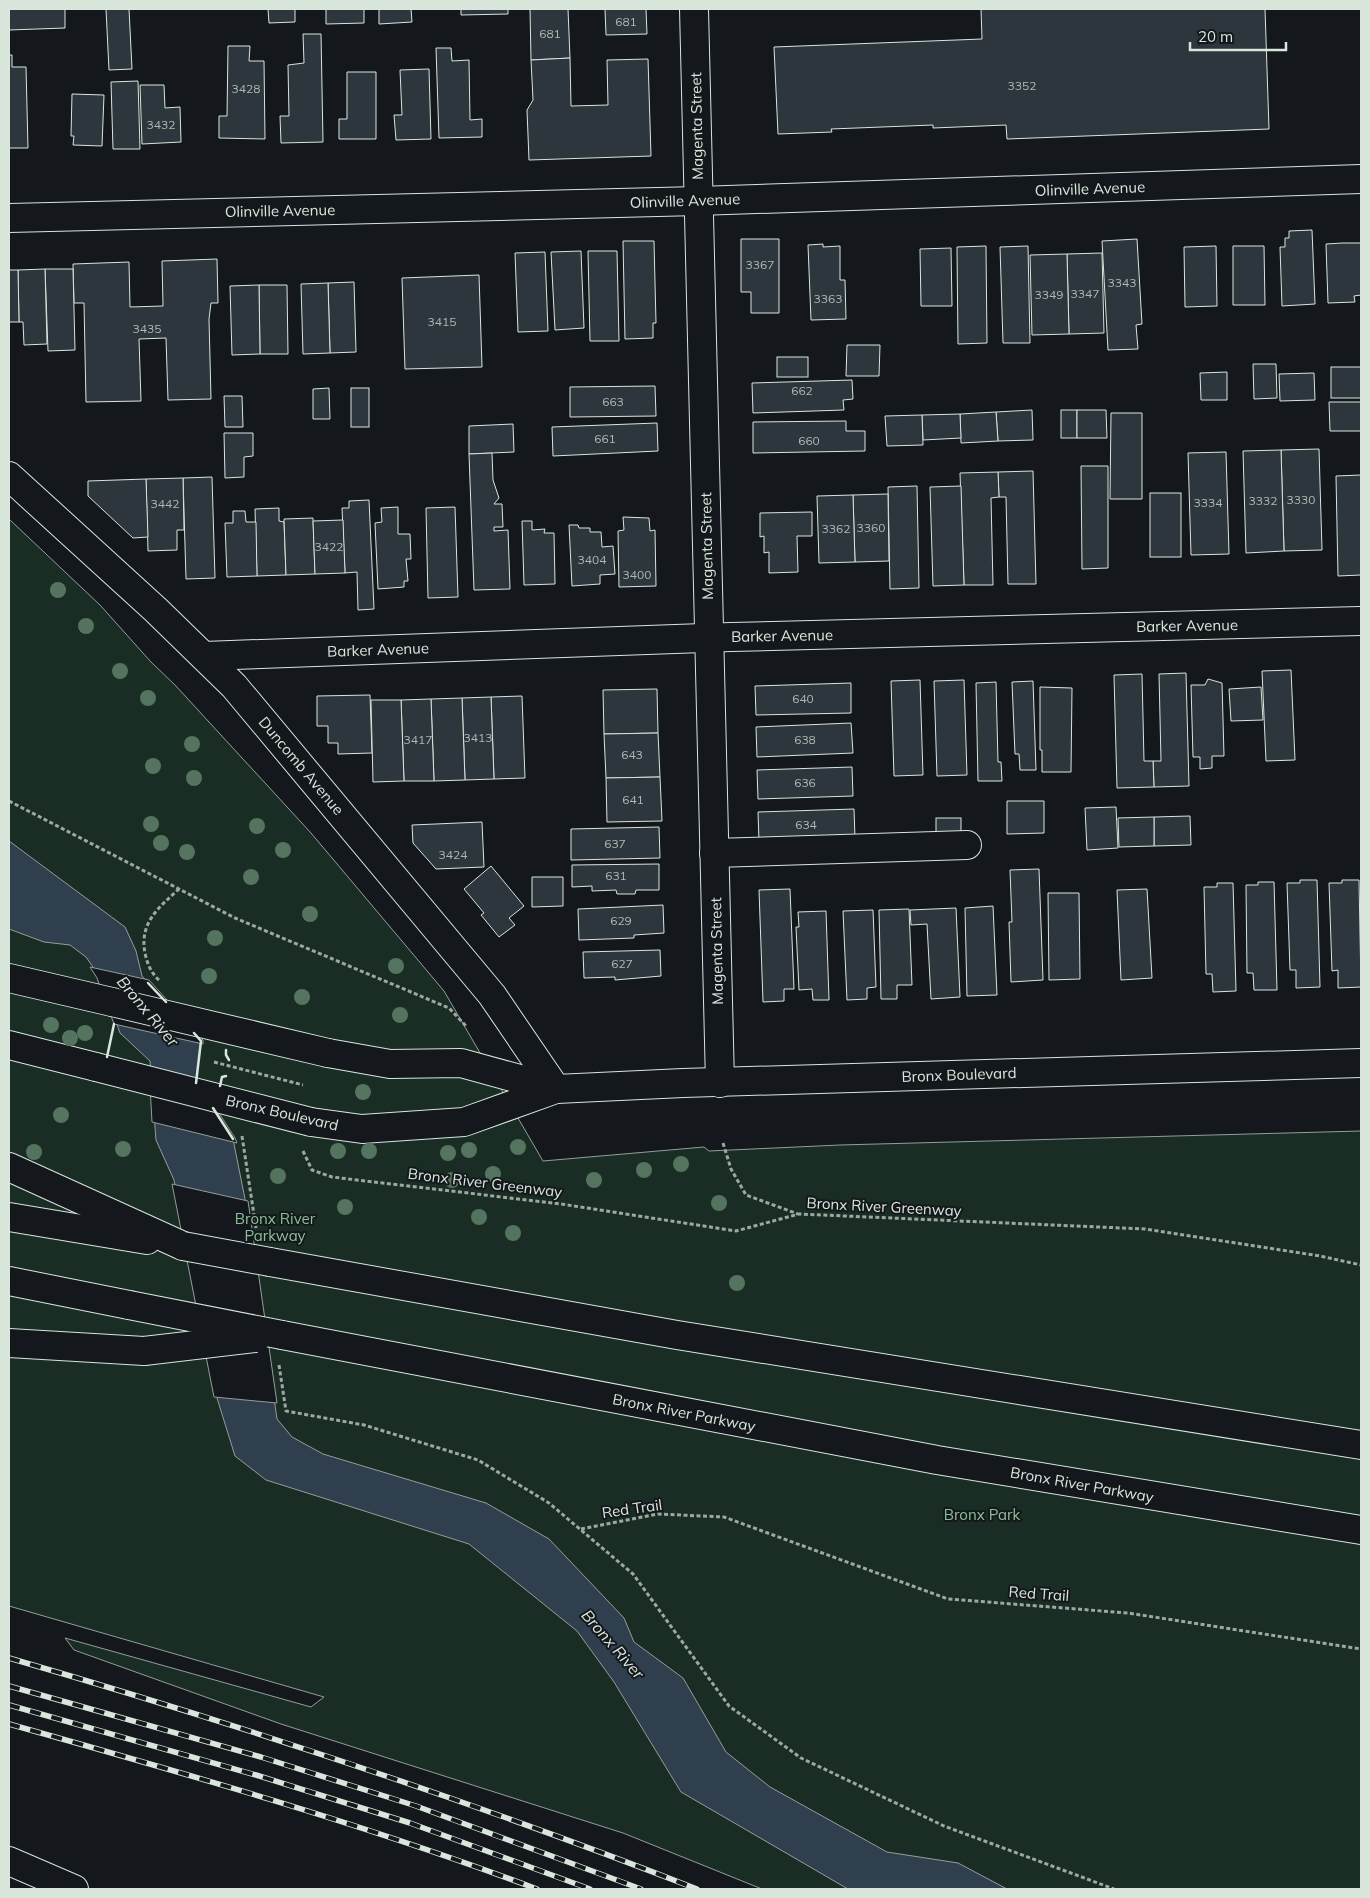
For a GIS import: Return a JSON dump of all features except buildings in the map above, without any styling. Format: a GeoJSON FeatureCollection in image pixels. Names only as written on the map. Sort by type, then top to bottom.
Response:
{"type":"FeatureCollection","features":[{"type":"Feature","properties":{"kind":"main road","name":"Magenta Street"},"geometry":{"type":"LineString","coordinates":[[694,9],[720,1082]]}},
{"type":"Feature","properties":{"kind":"main road","name":"Olinville Avenue"},"geometry":{"type":"LineString","coordinates":[[9,218],[698,201],[1361,179]]}},
{"type":"Feature","properties":{"kind":"main road","name":"Duncomb Avenue"},"geometry":{"type":"LineString","coordinates":[[9,476],[204,656],[262,719],[492,995],[556,1089]]}},
{"type":"Feature","properties":{"kind":"main road","name":"Barker Avenue"},"geometry":{"type":"LineString","coordinates":[[204,656],[709,638],[1361,621]]}},
{"type":"Feature","properties":{"kind":"main road"},"geometry":{"type":"LineString","coordinates":[[714,854],[967,845]]}},
{"type":"Feature","properties":{"kind":"main road","name":"Bronx Boulevard"},"geometry":{"type":"LineString","coordinates":[[9,978],[328,1052],[390,1064],[461,1063],[556,1089]]}},
{"type":"Feature","properties":{"kind":"main road","name":"Bronx Boulevard"},"geometry":{"type":"LineString","coordinates":[[9,1045],[311,1122],[362,1129],[464,1122],[556,1089],[720,1082],[1361,1063]]}},
{"type":"Feature","properties":{"kind":"main road"},"geometry":{"type":"LineString","coordinates":[[9,1167],[182,1246]]}},
{"type":"Feature","properties":{"kind":"main road"},"geometry":{"type":"LineString","coordinates":[[9,1217],[182,1246],[677,1335],[1361,1445]]}},
{"type":"Feature","properties":{"kind":"main road","name":"Bronx River Parkway"},"geometry":{"type":"LineString","coordinates":[[9,1280],[282,1335],[908,1455],[1361,1530]]}},
{"type":"Feature","properties":{"kind":"main road"},"geometry":{"type":"LineString","coordinates":[[9,1343],[144,1351],[282,1335]]}},
{"type":"Feature","properties":{"kind":"main road"},"geometry":{"type":"LineString","coordinates":[[9,1861],[74,1889]]}},
{"type":"Feature","properties":{"kind":"path"},"geometry":{"type":"LineString","coordinates":[[9,801],[235,918],[449,1008],[466,1026]]}},
{"type":"Feature","properties":{"kind":"path"},"geometry":{"type":"LineString","coordinates":[[160,982],[153,975],[145,957],[144,933],[152,914],[179,889]]}},
{"type":"Feature","properties":{"kind":"path"},"geometry":{"type":"LineString","coordinates":[[212,1072],[215,1054]]}},
{"type":"Feature","properties":{"kind":"path"},"geometry":{"type":"LineString","coordinates":[[214,1062],[303,1085]]}},
{"type":"Feature","properties":{"kind":"path"},"geometry":{"type":"LineString","coordinates":[[241,1130],[257,1234]]}},
{"type":"Feature","properties":{"kind":"path"},"geometry":{"type":"LineString","coordinates":[[724,1143],[731,1169],[746,1195],[799,1214]]}},
{"type":"Feature","properties":{"kind":"path","name":"Bronx River Greenway"},"geometry":{"type":"LineString","coordinates":[[303,1151],[312,1170],[332,1176],[561,1204],[736,1231],[799,1214],[1145,1229],[1361,1264]]}},
{"type":"Feature","properties":{"kind":"path"},"geometry":{"type":"LineString","coordinates":[[278,1362],[286,1411],[364,1425],[478,1460],[549,1503],[580,1529]]}},
{"type":"Feature","properties":{"kind":"path","name":"Red Trail"},"geometry":{"type":"LineString","coordinates":[[580,1529],[658,1514],[724,1517],[948,1598],[1128,1613],[1361,1649]]}},
{"type":"Feature","properties":{"kind":"path","name":"Red Trail"},"geometry":{"type":"LineString","coordinates":[[580,1529],[633,1574],[729,1706],[801,1758],[944,1826],[1114,1889]]}},
{"type":"Feature","properties":{"kind":"green space","name":"Bronx Park"},"geometry":{"type":"Polygon","coordinates":[[[9,519],[100,605],[151,662],[175,685],[311,833],[444,991],[543,1161],[704,1147],[709,1151],[840,1145],[1361,1131],[1361,1889],[762,1889],[623,1833],[281,1724],[74,1650],[65,1638],[311,1707],[324,1697],[9,1606],[9,519]]]}},
{"type":"Feature","properties":{"kind":"water","name":"Bronx River"},"geometry":{"type":"Polygon","coordinates":[[[9,841],[125,927],[136,951],[142,976],[201,1041],[196,1083],[233,1139],[246,1204],[277,1419],[292,1437],[323,1454],[486,1503],[549,1539],[624,1618],[634,1642],[683,1678],[726,1752],[770,1787],[887,1852],[958,1863],[1007,1889],[848,1889],[681,1792],[614,1682],[577,1631],[469,1544],[266,1480],[235,1456],[217,1398],[174,1180],[156,1140],[150,1061],[120,1033],[100,977],[86,957],[70,945],[44,942],[9,929],[9,841]]]}},
{"type":"Feature","properties":{"kind":"pier"},"geometry":{"type":"Polygon","coordinates":[[[90,967],[149,980],[203,1040],[203,1044],[114,1024],[97,978],[90,967]]]}},
{"type":"Feature","properties":{"kind":"pier"},"geometry":{"type":"Polygon","coordinates":[[[149,1068],[199,1082],[237,1143],[152,1122],[149,1068]]]}},
{"type":"Feature","properties":{"kind":"pier"},"geometry":{"type":"Polygon","coordinates":[[[172,1184],[248,1201],[277,1403],[214,1397],[172,1184]]]}},
{"type":"Feature","properties":{"kind":"railway"},"geometry":{"type":"LineString","coordinates":[[9,1658],[269,1737],[527,1825],[697,1889]]}},
{"type":"Feature","properties":{"kind":"railway"},"geometry":{"type":"LineString","coordinates":[[9,1686],[261,1757],[416,1806],[641,1889]]}},
{"type":"Feature","properties":{"kind":"railway"},"geometry":{"type":"LineString","coordinates":[[9,1705],[256,1775],[410,1823],[590,1889]]}},
{"type":"Feature","properties":{"kind":"railway"},"geometry":{"type":"LineString","coordinates":[[9,1724],[341,1821],[537,1889]]}},
{"type":"Feature","properties":{"kind":"wall"},"geometry":{"type":"LineString","coordinates":[[148,983],[166,1002]]}},
{"type":"Feature","properties":{"kind":"wall"},"geometry":{"type":"LineString","coordinates":[[107,1057],[114,1024]]}},
{"type":"Feature","properties":{"kind":"wall"},"geometry":{"type":"LineString","coordinates":[[194,1033],[201,1041],[196,1083]]}},
{"type":"Feature","properties":{"kind":"wall"},"geometry":{"type":"LineString","coordinates":[[226,1050],[229,1060]]}},
{"type":"Feature","properties":{"kind":"wall"},"geometry":{"type":"LineString","coordinates":[[220,1086],[222,1077],[226,1076]]}},
{"type":"Feature","properties":{"kind":"wall"},"geometry":{"type":"LineString","coordinates":[[213,1108],[233,1139]]}}]}
